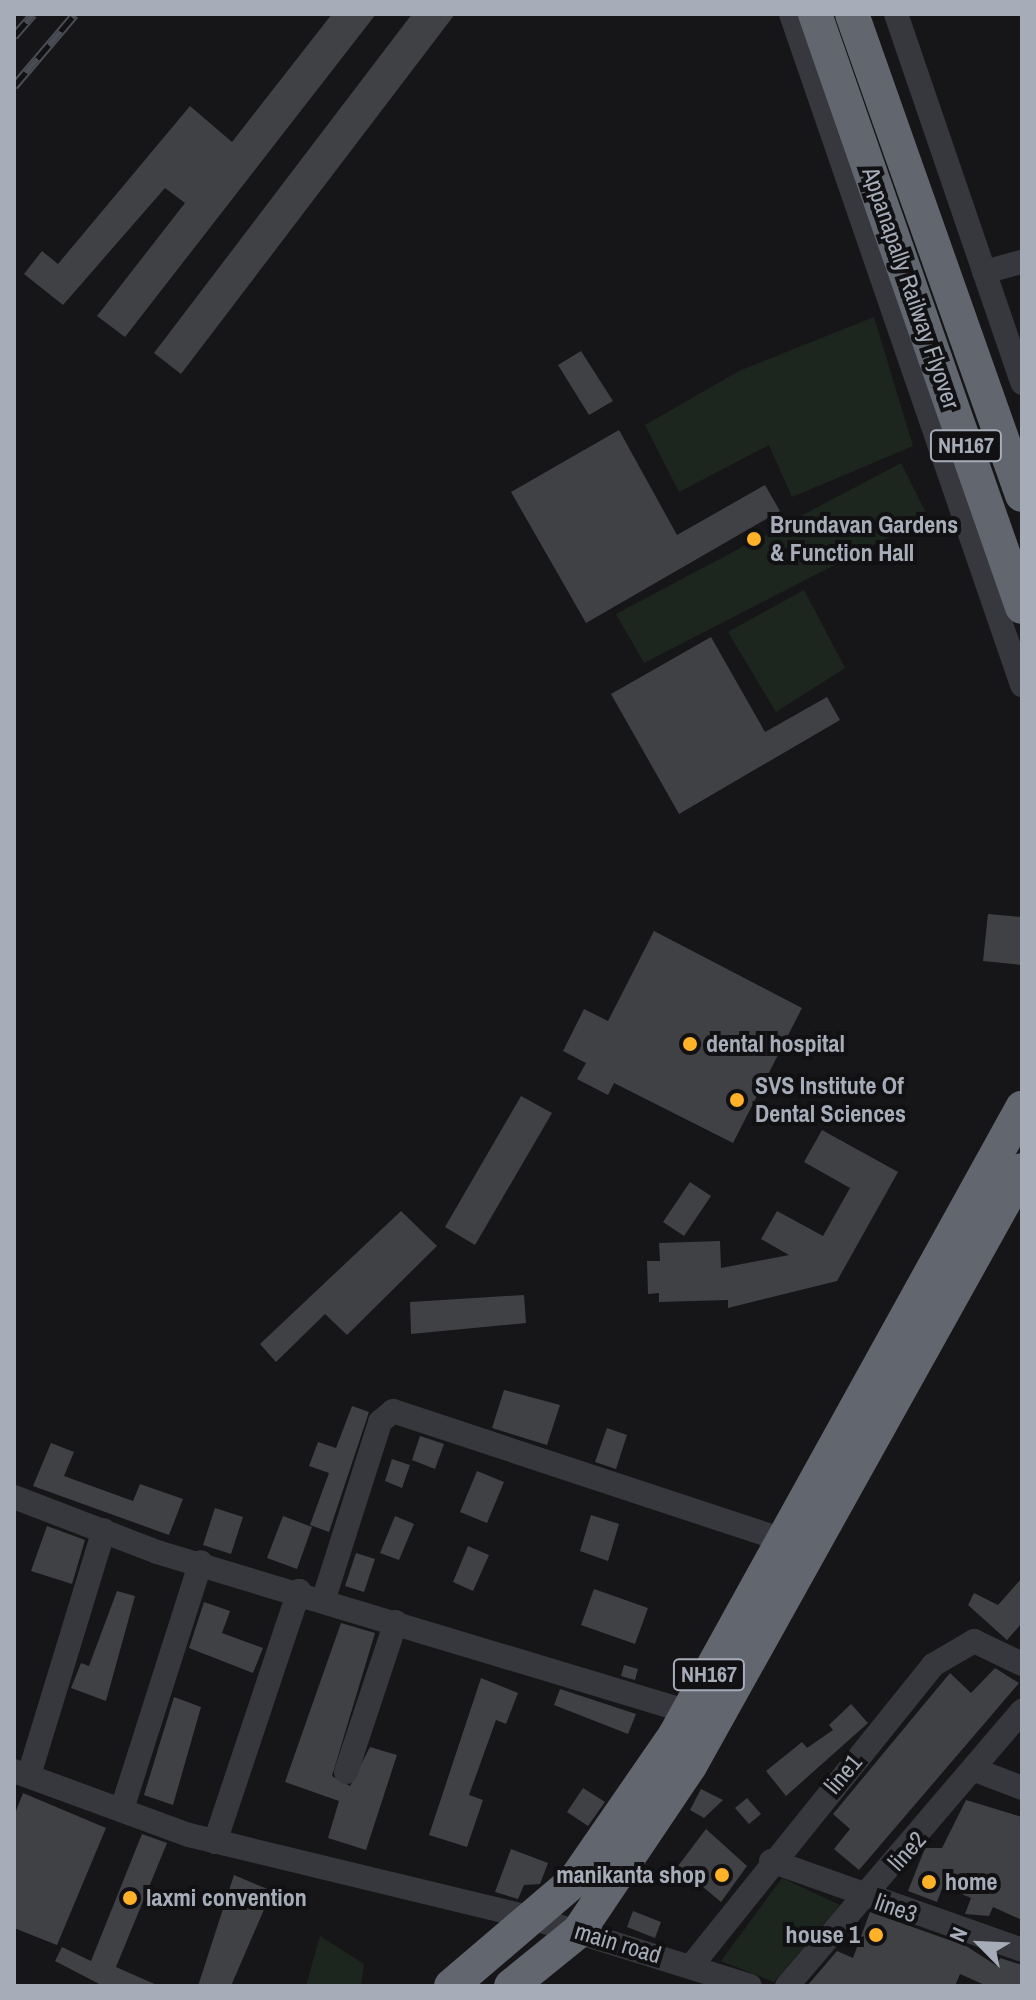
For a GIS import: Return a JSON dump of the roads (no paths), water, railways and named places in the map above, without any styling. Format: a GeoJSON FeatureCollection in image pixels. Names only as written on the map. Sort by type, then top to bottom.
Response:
{"type":"FeatureCollection","features":[{"type":"Feature","properties":{"kind":"highway","name":"Appanapally Railway Flyover"},"geometry":{"type":"LineString","coordinates":[[815,14],[1022,607]]}},
{"type":"Feature","properties":{"kind":"highway","name":"Appanapally Railway Flyover"},"geometry":{"type":"LineString","coordinates":[[852,14],[1022,495]]}},
{"type":"Feature","properties":{"kind":"highway"},"geometry":{"type":"LineString","coordinates":[[1013,1156],[1022,1094]]}},
{"type":"Feature","properties":{"kind":"highway","name":"NH167"},"geometry":{"type":"LineString","coordinates":[[511,1986],[579,1931],[690,1766],[866,1417],[1013,1156],[1022,1108]]}},
{"type":"Feature","properties":{"kind":"highway","name":"NH167"},"geometry":{"type":"LineString","coordinates":[[451,1986],[575,1880],[689,1712],[782,1540],[866,1417]]}},
{"type":"Feature","properties":{"kind":"street"},"geometry":{"type":"LineString","coordinates":[[791,14],[1022,685]]}},
{"type":"Feature","properties":{"kind":"street"},"geometry":{"type":"LineString","coordinates":[[896,14],[1022,383]]}},
{"type":"Feature","properties":{"kind":"street"},"geometry":{"type":"LineString","coordinates":[[984,272],[1022,262]]}},
{"type":"Feature","properties":{"kind":"street"},"geometry":{"type":"LineString","coordinates":[[324,1598],[380,1422],[393,1411],[782,1540]]}},
{"type":"Feature","properties":{"kind":"street"},"geometry":{"type":"LineString","coordinates":[[14,1497],[201,1562],[689,1712]]}},
{"type":"Feature","properties":{"kind":"street"},"geometry":{"type":"LineString","coordinates":[[22,1773],[104,1530]]}},
{"type":"Feature","properties":{"kind":"street"},"geometry":{"type":"LineString","coordinates":[[122,1809],[201,1562]]}},
{"type":"Feature","properties":{"kind":"street"},"geometry":{"type":"LineString","coordinates":[[215,1842],[299,1591]]}},
{"type":"Feature","properties":{"kind":"street"},"geometry":{"type":"LineString","coordinates":[[346,1772],[396,1622]]}},
{"type":"Feature","properties":{"kind":"street","name":"line1"},"geometry":{"type":"LineString","coordinates":[[692,1965],[771,1861],[954,1647],[974,1641],[1022,1664]]}},
{"type":"Feature","properties":{"kind":"street","name":"line2"},"geometry":{"type":"LineString","coordinates":[[787,1986],[978,1771],[1022,1711]]}},
{"type":"Feature","properties":{"kind":"street"},"geometry":{"type":"LineString","coordinates":[[978,1771],[1022,1788]]}},
{"type":"Feature","properties":{"kind":"street","name":"main road"},"geometry":{"type":"LineString","coordinates":[[22,1773],[215,1842],[532,1918],[692,1965],[750,1986]]}},
{"type":"Feature","properties":{"kind":"street","name":"line3"},"geometry":{"type":"LineString","coordinates":[[771,1861],[865,1897],[1022,1950]]}},
{"type":"Feature","properties":{"kind":"railway"},"geometry":{"type":"LineString","coordinates":[[14,36],[33,14]]}},
{"type":"Feature","properties":{"kind":"railway"},"geometry":{"type":"LineString","coordinates":[[14,86],[75,14]]}},
{"type":"Feature","properties":{"kind":"place","name":"Brundavan Gardens & Function Hall"},"geometry":{"type":"Point","coordinates":[754,539]}},
{"type":"Feature","properties":{"kind":"place","name":"dental hospital"},"geometry":{"type":"Point","coordinates":[690,1044]}},
{"type":"Feature","properties":{"kind":"place","name":"SVS Institute Of Dental Sciences"},"geometry":{"type":"Point","coordinates":[737,1100]}},
{"type":"Feature","properties":{"kind":"place","name":"manikanta shop"},"geometry":{"type":"Point","coordinates":[722,1875]}},
{"type":"Feature","properties":{"kind":"place","name":"home"},"geometry":{"type":"Point","coordinates":[929,1882]}},
{"type":"Feature","properties":{"kind":"place","name":"laxmi convention"},"geometry":{"type":"Point","coordinates":[130,1898]}},
{"type":"Feature","properties":{"kind":"place","name":"house 1"},"geometry":{"type":"Point","coordinates":[876,1935]}}]}
